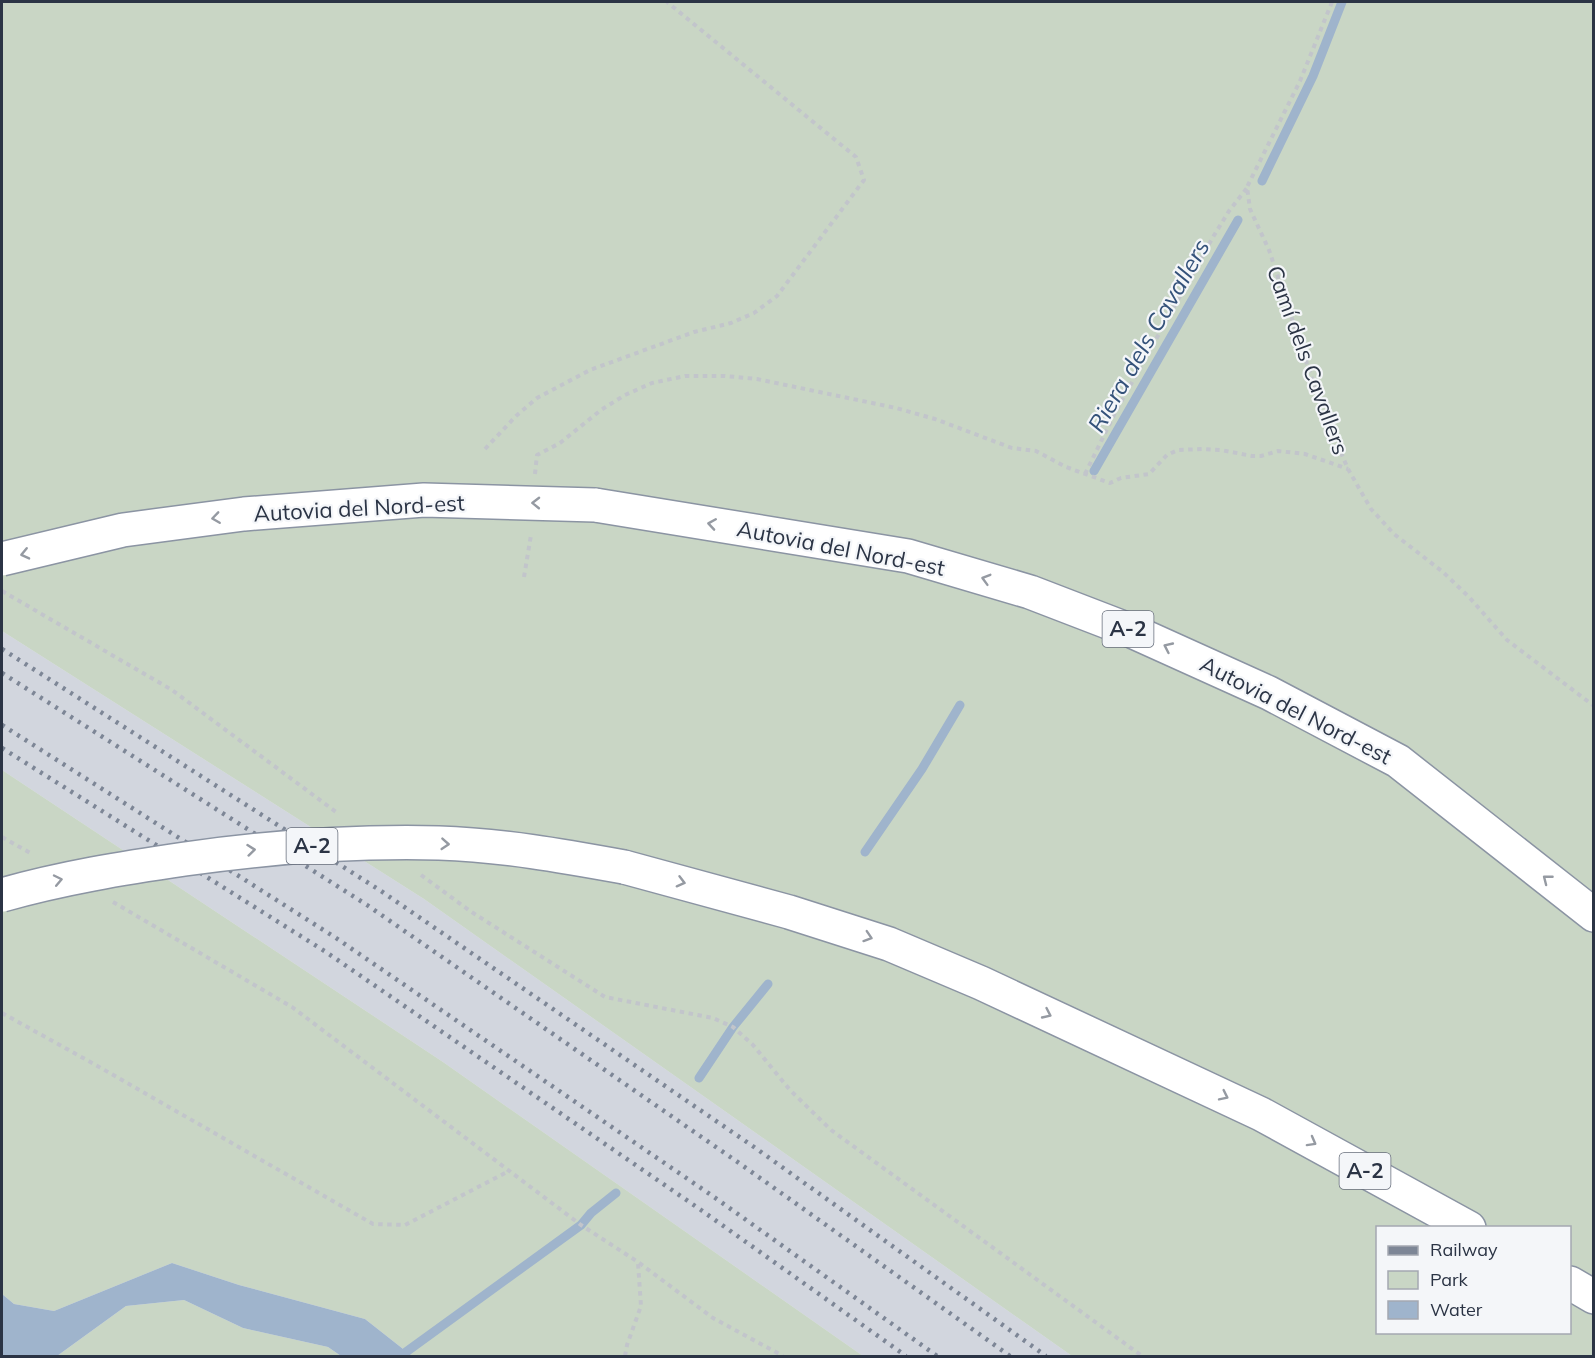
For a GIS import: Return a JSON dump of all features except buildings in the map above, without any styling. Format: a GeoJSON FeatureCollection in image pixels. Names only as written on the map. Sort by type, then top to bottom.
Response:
{"type":"FeatureCollection","features":[{"type":"Feature","properties":{"kind":"highway","name":"Autovia del Nord-est"},"geometry":{"type":"LineString","coordinates":[[2,559],[123,530],[244,514],[424,500],[595,505],[908,556],[1030,592],[1134,632],[1269,693],[1398,761],[1593,915]]}},
{"type":"Feature","properties":{"kind":"highway","name":"A-2"},"geometry":{"type":"LineString","coordinates":[[2,895],[40,884],[106,870],[250,850],[348,843],[441,843],[537,852],[624,867],[789,912],[889,944],[981,983],[1261,1114],[1467,1226]]}},
{"type":"Feature","properties":{"kind":"highway"},"geometry":{"type":"LineString","coordinates":[[1571,1284],[1593,1296]]}},
{"type":"Feature","properties":{"kind":"path"},"geometry":{"type":"LineString","coordinates":[[485,449],[516,416],[537,398],[590,370],[694,333],[731,323],[754,313],[777,296],[864,180],[856,158],[667,2]]}},
{"type":"Feature","properties":{"kind":"path"},"geometry":{"type":"LineString","coordinates":[[1085,474],[1116,411],[1213,237],[1247,187],[1300,81],[1332,2]]}},
{"type":"Feature","properties":{"kind":"path","name":"Camí dels Cavallers"},"geometry":{"type":"LineString","coordinates":[[1247,187],[1250,209],[1269,250],[1321,406],[1348,469],[1371,508],[1395,534],[1462,590],[1507,640],[1593,706]]}},
{"type":"Feature","properties":{"kind":"path"},"geometry":{"type":"LineString","coordinates":[[535,476],[537,455],[560,443],[601,410],[625,395],[652,383],[686,376],[757,379],[896,408],[935,419],[1012,448],[1036,451],[1110,483],[1121,478],[1149,474],[1167,455],[1178,450],[1203,449],[1252,456],[1262,456],[1278,451],[1305,454],[1348,469]]}},
{"type":"Feature","properties":{"kind":"path"},"geometry":{"type":"LineString","coordinates":[[524,577],[531,529]]}},
{"type":"Feature","properties":{"kind":"path"},"geometry":{"type":"LineString","coordinates":[[2,591],[172,690],[345,818]]}},
{"type":"Feature","properties":{"kind":"path"},"geometry":{"type":"LineString","coordinates":[[2,837],[42,860]]}},
{"type":"Feature","properties":{"kind":"path"},"geometry":{"type":"LineString","coordinates":[[412,868],[470,911],[605,997],[713,1018],[733,1027],[753,1045],[790,1090],[831,1130],[1142,1356]]}},
{"type":"Feature","properties":{"kind":"path"},"geometry":{"type":"LineString","coordinates":[[112,901],[292,1007],[581,1225],[638,1262],[713,1318],[783,1356]]}},
{"type":"Feature","properties":{"kind":"path"},"geometry":{"type":"LineString","coordinates":[[2,1013],[374,1224],[405,1225],[509,1171]]}},
{"type":"Feature","properties":{"kind":"path"},"geometry":{"type":"LineString","coordinates":[[625,1356],[641,1306],[638,1262]]}},
{"type":"Feature","properties":{"kind":"shaded area"},"geometry":{"type":"Polygon","coordinates":[[[2,631],[424,899],[1072,1356],[863,1356],[443,1062],[2,770],[2,631]]]}},
{"type":"Feature","properties":{"kind":"green space"},"geometry":{"type":"Polygon","coordinates":[[[2,2],[1593,2],[1593,1356],[1072,1356],[424,899],[2,631],[2,2]]]}},
{"type":"Feature","properties":{"kind":"green space"},"geometry":{"type":"Polygon","coordinates":[[[2,770],[443,1062],[863,1356],[412,1356],[365,1319],[239,1285],[172,1263],[54,1311],[14,1304],[2,1294],[2,770]]]}},
{"type":"Feature","properties":{"kind":"green space"},"geometry":{"type":"Polygon","coordinates":[[[184,1300],[243,1328],[328,1347],[341,1356],[57,1356],[126,1306],[184,1300]]]}},
{"type":"Feature","properties":{"kind":"water"},"geometry":{"type":"Polygon","coordinates":[[[172,1263],[239,1285],[365,1319],[412,1356],[341,1356],[328,1347],[243,1328],[184,1300],[126,1306],[57,1356],[2,1356],[2,1294],[14,1304],[54,1311],[172,1263]]]}},
{"type":"Feature","properties":{"kind":"waterway","name":"Riera dels Cavallers"},"geometry":{"type":"LineString","coordinates":[[1262,181],[1313,76],[1342,2]]}},
{"type":"Feature","properties":{"kind":"waterway","name":"Riera dels Cavallers"},"geometry":{"type":"LineString","coordinates":[[1094,471],[1238,220]]}},
{"type":"Feature","properties":{"kind":"waterway"},"geometry":{"type":"LineString","coordinates":[[865,852],[922,769],[960,705]]}},
{"type":"Feature","properties":{"kind":"waterway"},"geometry":{"type":"LineString","coordinates":[[699,1078],[733,1027],[768,984]]}},
{"type":"Feature","properties":{"kind":"waterway"},"geometry":{"type":"LineString","coordinates":[[406,1352],[581,1225],[591,1213],[616,1193]]}},
{"type":"Feature","properties":{"kind":"railway"},"geometry":{"type":"LineString","coordinates":[[2,649],[381,891],[754,1147],[1046,1356]]}},
{"type":"Feature","properties":{"kind":"railway"},"geometry":{"type":"LineString","coordinates":[[2,673],[367,905],[739,1163],[1010,1356]]}},
{"type":"Feature","properties":{"kind":"railway"},"geometry":{"type":"LineString","coordinates":[[2,725],[336,938],[714,1197],[937,1356]]}},
{"type":"Feature","properties":{"kind":"railway"},"geometry":{"type":"LineString","coordinates":[[2,748],[326,952],[701,1210],[906,1356]]}}]}
